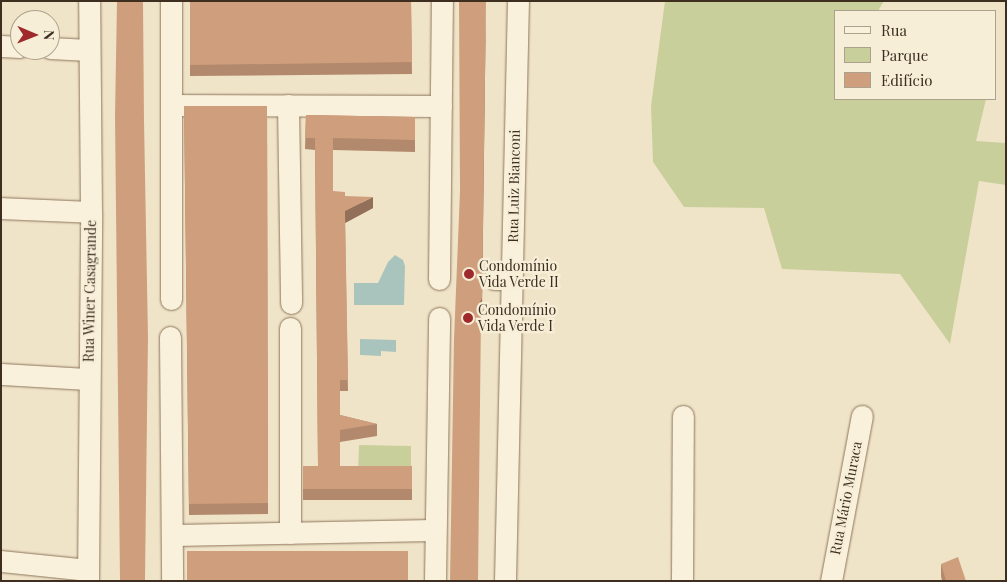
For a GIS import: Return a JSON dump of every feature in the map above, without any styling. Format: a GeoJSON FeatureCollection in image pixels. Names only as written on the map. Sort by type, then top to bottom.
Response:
{"type":"FeatureCollection","features":[{"type":"Feature","properties":{"kind":"street","name":"Rua Winer Casagrande"},"geometry":{"type":"LineString","coordinates":[[88,575],[92,212],[89,1]]}},
{"type":"Feature","properties":{"kind":"street"},"geometry":{"type":"LineString","coordinates":[[171,1],[171,299]]}},
{"type":"Feature","properties":{"kind":"street"},"geometry":{"type":"LineString","coordinates":[[440,279],[442,1]]}},
{"type":"Feature","properties":{"kind":"street","name":"Rua Luiz Bianconi"},"geometry":{"type":"LineString","coordinates":[[504,581],[500,318],[518,1]]}},
{"type":"Feature","properties":{"kind":"street"},"geometry":{"type":"LineString","coordinates":[[60,49],[89,50]]}},
{"type":"Feature","properties":{"kind":"street"},"geometry":{"type":"LineString","coordinates":[[172,105],[441,106]]}},
{"type":"Feature","properties":{"kind":"street"},"geometry":{"type":"LineString","coordinates":[[288,105],[291,303]]}},
{"type":"Feature","properties":{"kind":"street"},"geometry":{"type":"LineString","coordinates":[[1,208],[92,212]]}},
{"type":"Feature","properties":{"kind":"street"},"geometry":{"type":"LineString","coordinates":[[434,581],[439,318]]}},
{"type":"Feature","properties":{"kind":"street"},"geometry":{"type":"LineString","coordinates":[[290,328],[290,533]]}},
{"type":"Feature","properties":{"kind":"street"},"geometry":{"type":"LineString","coordinates":[[170,337],[172,581]]}},
{"type":"Feature","properties":{"kind":"street"},"geometry":{"type":"LineString","coordinates":[[1,374],[89,379]]}},
{"type":"Feature","properties":{"kind":"street"},"geometry":{"type":"LineString","coordinates":[[682,581],[683,416]]}},
{"type":"Feature","properties":{"kind":"street","name":"Rua Mário Muraca"},"geometry":{"type":"LineString","coordinates":[[831,581],[862,416]]}},
{"type":"Feature","properties":{"kind":"street"},"geometry":{"type":"LineString","coordinates":[[172,535],[435,530]]}},
{"type":"Feature","properties":{"kind":"street"},"geometry":{"type":"LineString","coordinates":[[1,561],[88,575]]}},
{"type":"Feature","properties":{"kind":"green space"},"geometry":{"type":"Polygon","coordinates":[[[665,1],[884,1],[879,10],[834,10],[834,100],[986,100],[976,141],[1006,143],[1006,185],[979,181],[950,344],[900,274],[782,269],[764,208],[684,207],[653,162],[651,106],[665,1]]]}},
{"type":"Feature","properties":{"kind":"green space"},"geometry":{"type":"Polygon","coordinates":[[[359,445],[411,446],[411,474],[358,473],[359,445]]]}},
{"type":"Feature","properties":{"kind":"water"},"geometry":{"type":"Polygon","coordinates":[[[395,255],[403,260],[405,266],[404,305],[354,305],[354,283],[378,283],[388,262],[395,255]]]}},
{"type":"Feature","properties":{"kind":"water"},"geometry":{"type":"Polygon","coordinates":[[[360,339],[396,340],[396,352],[381,351],[381,356],[360,355],[360,339]]]}},
{"type":"Feature","properties":{"kind":"building"},"geometry":{"type":"Polygon","coordinates":[[[117,1],[143,1],[148,337],[145,581],[120,581],[115,116],[117,1]]]}},
{"type":"Feature","properties":{"kind":"building"},"geometry":{"type":"Polygon","coordinates":[[[190,1],[411,1],[412,62],[190,65],[190,1]]]}},
{"type":"Feature","properties":{"kind":"building"},"geometry":{"type":"Polygon","coordinates":[[[459,1],[486,1],[482,298],[478,307],[481,316],[478,581],[450,581],[454,339],[460,191],[459,1]]]}},
{"type":"Feature","properties":{"kind":"building"},"geometry":{"type":"Polygon","coordinates":[[[184,106],[267,106],[268,503],[189,504],[184,106]]]}},
{"type":"Feature","properties":{"kind":"building"},"geometry":{"type":"Polygon","coordinates":[[[306,115],[415,117],[415,140],[333,138],[333,191],[345,192],[345,196],[373,197],[345,211],[348,380],[340,380],[340,415],[377,424],[340,430],[340,466],[412,466],[412,489],[303,489],[303,466],[318,466],[315,138],[305,138],[306,115]]]}},
{"type":"Feature","properties":{"kind":"building"},"geometry":{"type":"Polygon","coordinates":[[[187,551],[408,551],[408,581],[187,581],[187,551]]]}},
{"type":"Feature","properties":{"kind":"building"},"geometry":{"type":"Polygon","coordinates":[[[958,557],[966,581],[946,581],[941,564],[958,557]]]}},
{"type":"Feature","properties":{"kind":"place","name":"Condomínio Vida Verde II"},"geometry":{"type":"Point","coordinates":[469,274]}},
{"type":"Feature","properties":{"kind":"place","name":"Condomínio Vida Verde I"},"geometry":{"type":"Point","coordinates":[468,318]}}]}
